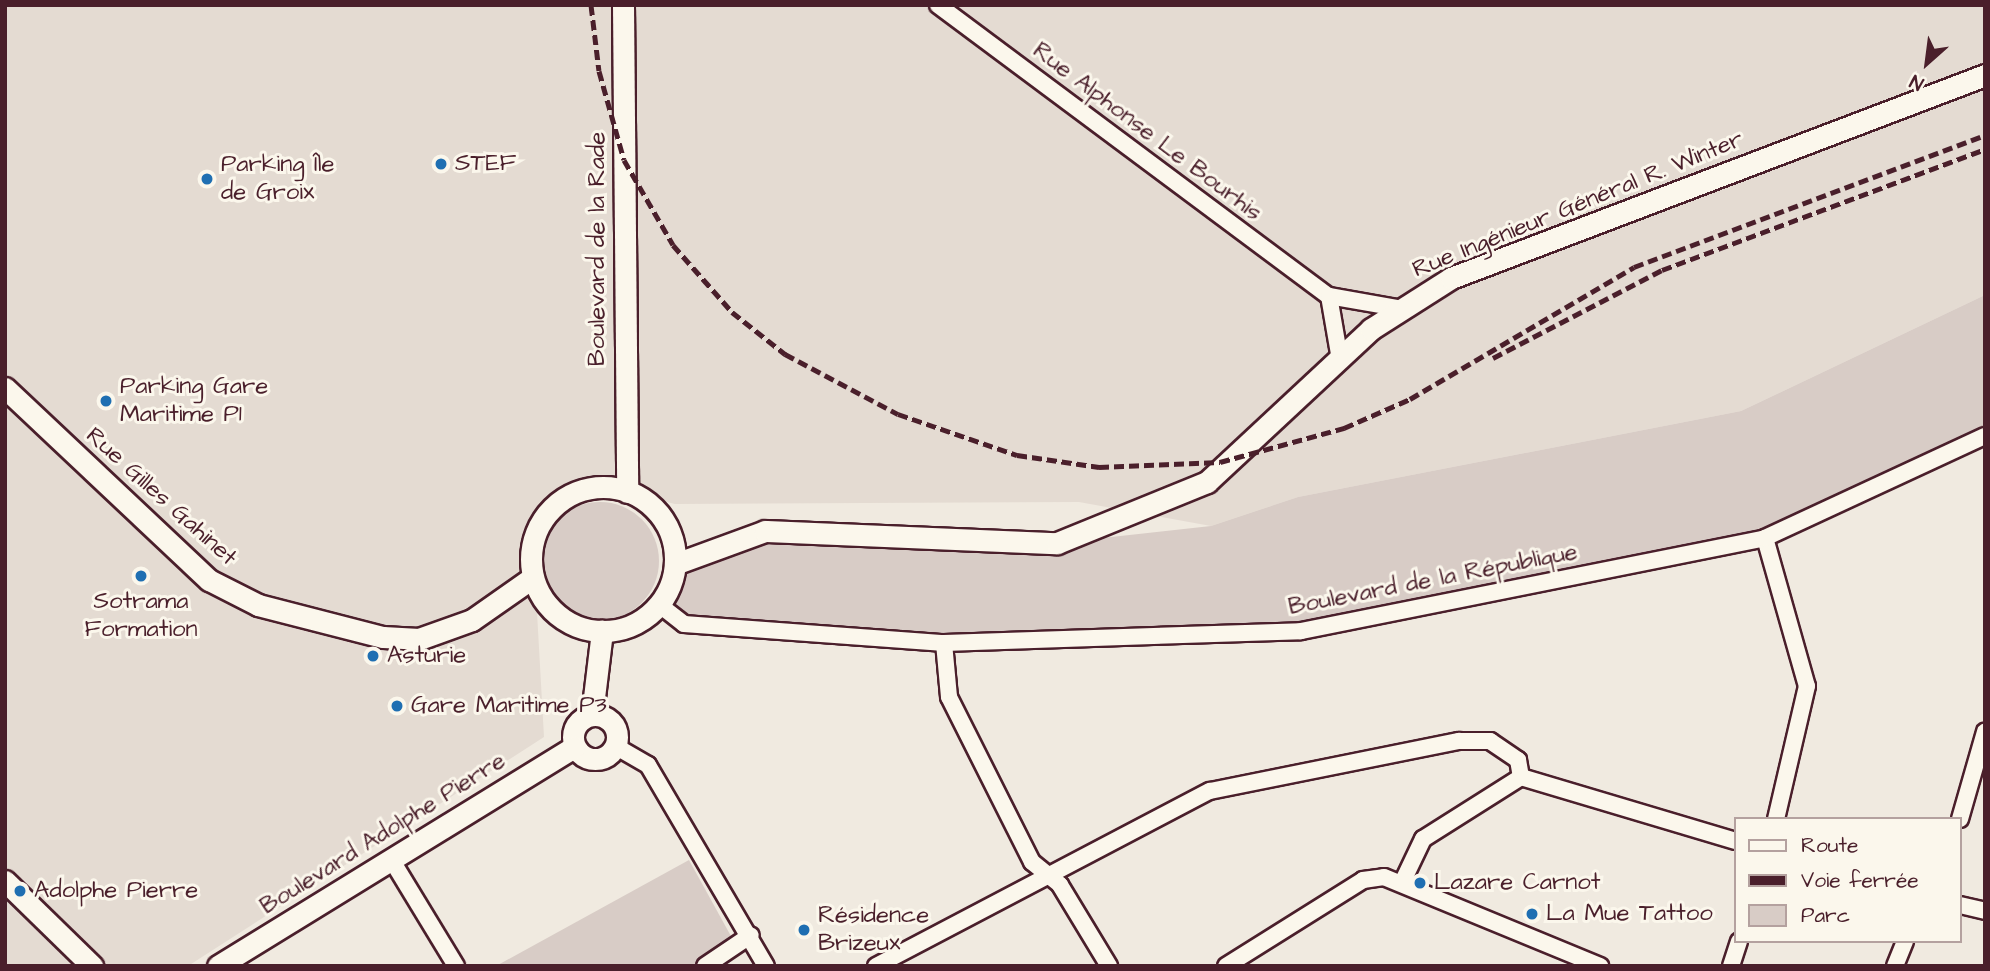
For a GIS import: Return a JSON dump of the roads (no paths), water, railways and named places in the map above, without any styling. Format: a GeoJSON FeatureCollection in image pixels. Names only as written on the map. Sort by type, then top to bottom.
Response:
{"type":"FeatureCollection","features":[{"type":"Feature","properties":{"kind":"street","name":"Boulevard de la Rade"},"geometry":{"type":"LineString","coordinates":[[623,5],[627,492]]}},
{"type":"Feature","properties":{"kind":"street","name":"Rue Alphonse Le Bourhis"},"geometry":{"type":"LineString","coordinates":[[938,5],[1329,296],[1398,308]]}},
{"type":"Feature","properties":{"kind":"street","name":"Rue Ingénieur Général R. Winter"},"geometry":{"type":"LineString","coordinates":[[675,565],[765,531],[1057,543],[1207,482],[1398,308],[1451,278],[1985,75]]}},
{"type":"Feature","properties":{"kind":"street"},"geometry":{"type":"LineString","coordinates":[[1329,296],[1340,360]]}},
{"type":"Feature","properties":{"kind":"street","name":"Rue Gilles Gahinet"},"geometry":{"type":"LineString","coordinates":[[5,388],[209,580],[258,605],[383,636],[419,639],[472,620],[532,578]]}},
{"type":"Feature","properties":{"kind":"street","name":"Boulevard de la République"},"geometry":{"type":"LineString","coordinates":[[661,606],[684,624],[944,643],[1301,631],[1765,538],[1984,438]]}},
{"type":"Feature","properties":{"kind":"street"},"geometry":{"type":"LineString","coordinates":[[594,487],[627,492],[661,516],[675,565],[661,606],[632,626],[602,631],[556,612],[532,578],[533,541],[546,511],[594,487]]}},
{"type":"Feature","properties":{"kind":"street"},"geometry":{"type":"LineString","coordinates":[[1765,538],[1807,687],[1776,817]]}},
{"type":"Feature","properties":{"kind":"street"},"geometry":{"type":"LineString","coordinates":[[592,714],[602,631]]}},
{"type":"Feature","properties":{"kind":"street"},"geometry":{"type":"LineString","coordinates":[[944,643],[949,697],[1032,862],[1047,874],[1109,966]]}},
{"type":"Feature","properties":{"kind":"street"},"geometry":{"type":"LineString","coordinates":[[592,714],[613,724],[615,746]]}},
{"type":"Feature","properties":{"kind":"street"},"geometry":{"type":"LineString","coordinates":[[592,714],[576,723],[575,747],[595,759],[615,746]]}},
{"type":"Feature","properties":{"kind":"street"},"geometry":{"type":"LineString","coordinates":[[1961,817],[1985,732]]}},
{"type":"Feature","properties":{"kind":"street"},"geometry":{"type":"LineString","coordinates":[[876,966],[1047,874],[1210,791],[1459,741],[1490,741],[1518,760],[1521,777]]}},
{"type":"Feature","properties":{"kind":"street"},"geometry":{"type":"LineString","coordinates":[[615,746],[648,765],[751,935],[766,966]]}},
{"type":"Feature","properties":{"kind":"street","name":"Boulevard Adolphe Pierre"},"geometry":{"type":"LineString","coordinates":[[218,966],[575,747]]}},
{"type":"Feature","properties":{"kind":"street"},"geometry":{"type":"LineString","coordinates":[[1402,883],[1423,839],[1521,777],[1734,840]]}},
{"type":"Feature","properties":{"kind":"street"},"geometry":{"type":"LineString","coordinates":[[391,859],[456,966]]}},
{"type":"Feature","properties":{"kind":"street"},"geometry":{"type":"LineString","coordinates":[[1226,966],[1363,880],[1402,883],[1600,966]]}},
{"type":"Feature","properties":{"kind":"street"},"geometry":{"type":"LineString","coordinates":[[5,881],[92,966]]}},
{"type":"Feature","properties":{"kind":"street"},"geometry":{"type":"LineString","coordinates":[[1962,905],[1985,911]]}},
{"type":"Feature","properties":{"kind":"street"},"geometry":{"type":"LineString","coordinates":[[705,966],[751,935]]}},
{"type":"Feature","properties":{"kind":"street"},"geometry":{"type":"LineString","coordinates":[[1731,966],[1738,943]]}},
{"type":"Feature","properties":{"kind":"street"},"geometry":{"type":"LineString","coordinates":[[1895,966],[1904,943]]}},
{"type":"Feature","properties":{"kind":"railway"},"geometry":{"type":"LineString","coordinates":[[591,5],[599,71],[624,160],[673,245],[732,312],[785,354],[898,414],[1017,455],[1099,467],[1220,462],[1344,428],[1410,399],[1634,267],[1985,135]]}},
{"type":"Feature","properties":{"kind":"railway"},"geometry":{"type":"LineString","coordinates":[[1493,358],[1662,270],[1985,149]]}},
{"type":"Feature","properties":{"kind":"place","name":"STEF"},"geometry":{"type":"Point","coordinates":[441,164]}},
{"type":"Feature","properties":{"kind":"place","name":"Parking Île de Groix"},"geometry":{"type":"Point","coordinates":[207,179]}},
{"type":"Feature","properties":{"kind":"place","name":"Parking Gare Maritime P1"},"geometry":{"type":"Point","coordinates":[106,401]}},
{"type":"Feature","properties":{"kind":"place","name":"Sotrama Formation"},"geometry":{"type":"Point","coordinates":[141,576]}},
{"type":"Feature","properties":{"kind":"place","name":"Asturie"},"geometry":{"type":"Point","coordinates":[373,656]}},
{"type":"Feature","properties":{"kind":"place","name":"Gare Maritime P3"},"geometry":{"type":"Point","coordinates":[397,706]}},
{"type":"Feature","properties":{"kind":"place","name":"Lazare Carnot"},"geometry":{"type":"Point","coordinates":[1420,883]}},
{"type":"Feature","properties":{"kind":"place","name":"Adolphe Pierre"},"geometry":{"type":"Point","coordinates":[20,891]}},
{"type":"Feature","properties":{"kind":"place","name":"La Mue Tattoo"},"geometry":{"type":"Point","coordinates":[1532,914]}},
{"type":"Feature","properties":{"kind":"place","name":"Résidence Brizeux"},"geometry":{"type":"Point","coordinates":[804,930]}}]}
